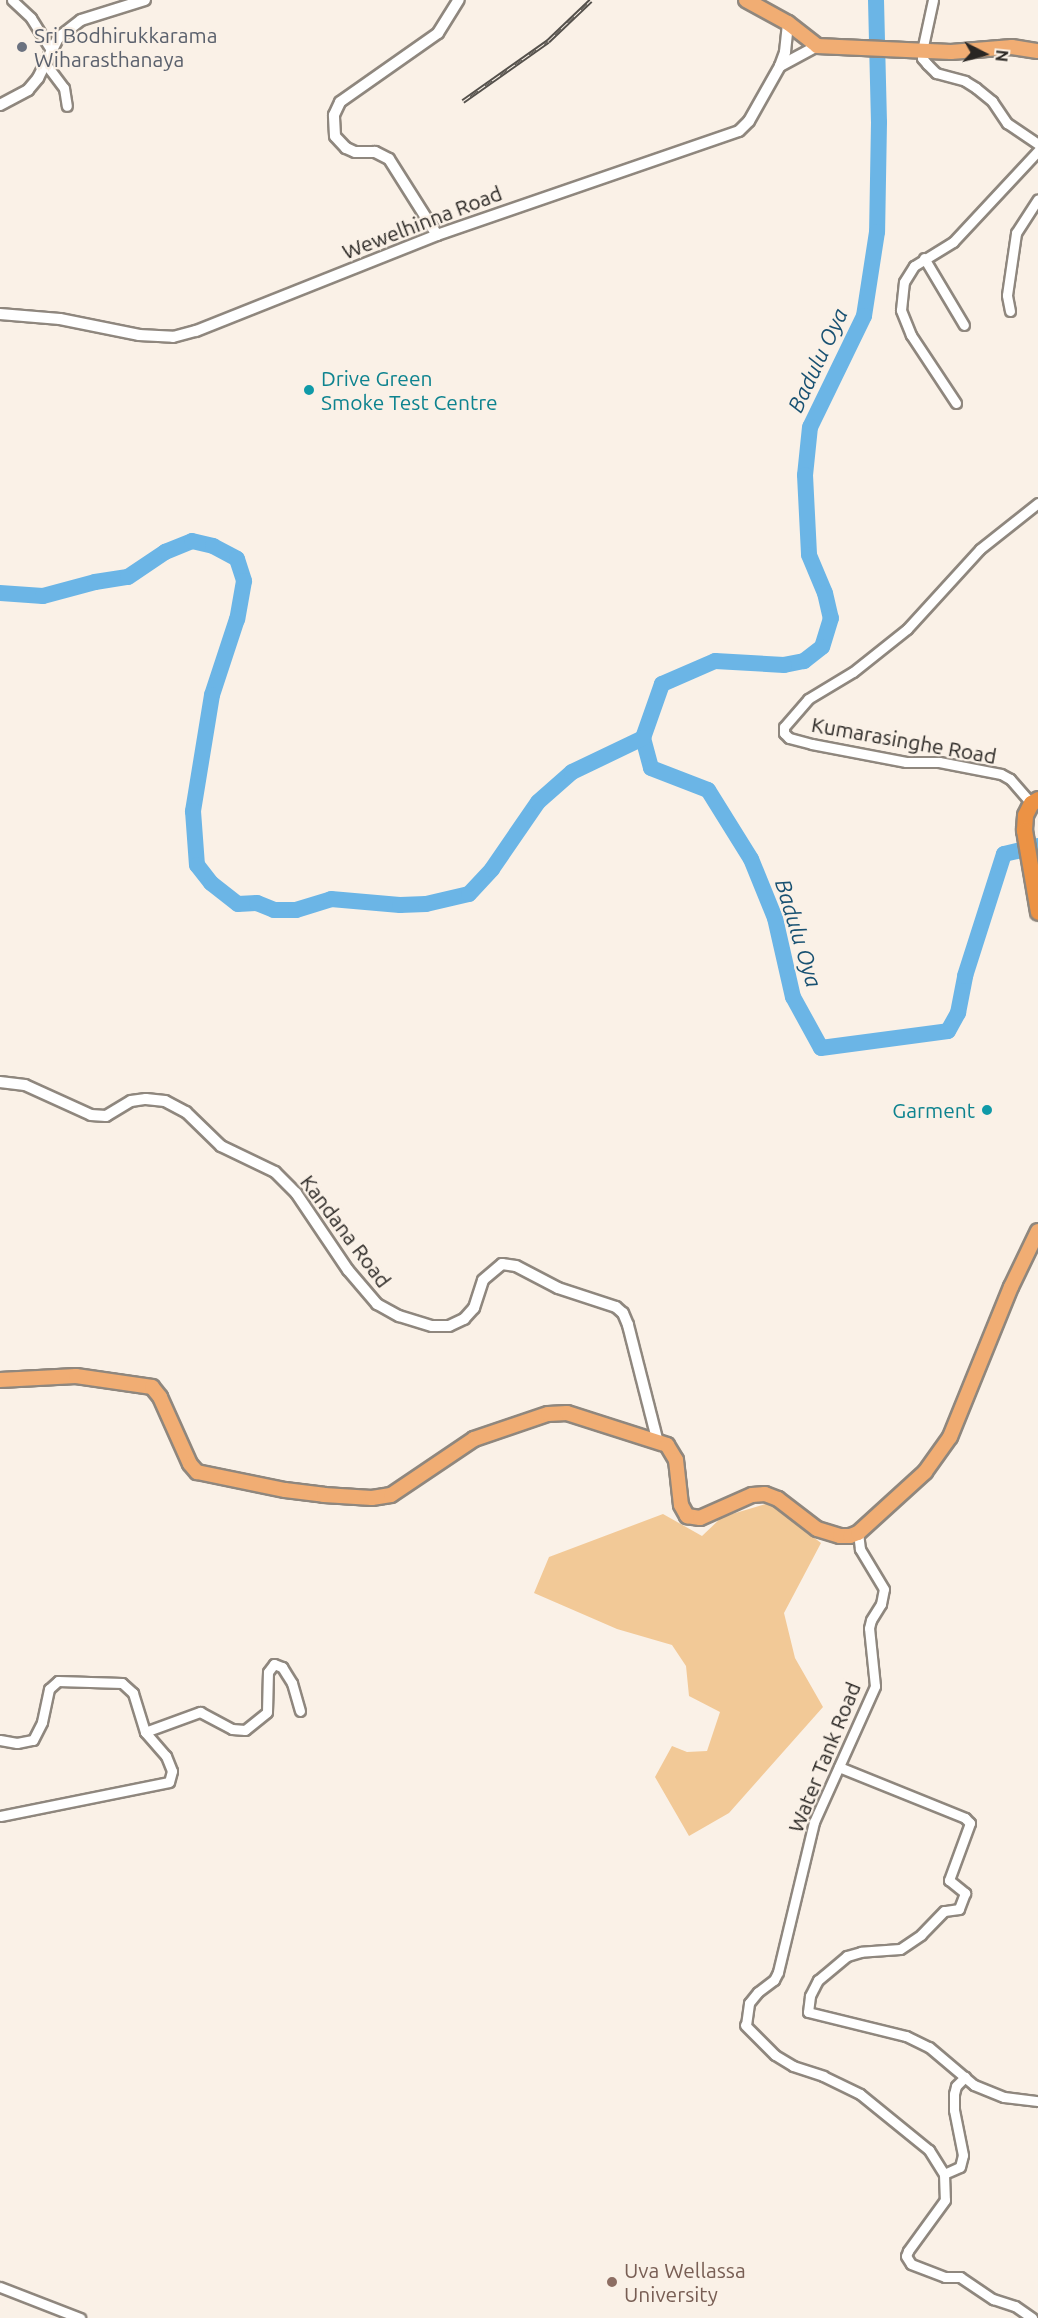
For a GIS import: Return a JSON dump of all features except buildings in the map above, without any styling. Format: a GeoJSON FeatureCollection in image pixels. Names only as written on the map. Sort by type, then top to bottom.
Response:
{"type":"FeatureCollection","features":[{"type":"Feature","properties":{"kind":"highway"},"geometry":{"type":"LineString","coordinates":[[1034,801],[1025,814],[1024,830],[1038,912]]}},
{"type":"Feature","properties":{"kind":"main road"},"geometry":{"type":"LineString","coordinates":[[746,0],[788,23],[818,46],[862,50],[951,52],[1003,46],[1038,51]]}},
{"type":"Feature","properties":{"kind":"main road"},"geometry":{"type":"LineString","coordinates":[[0,1380],[76,1376],[120,1380],[152,1387],[160,1397],[190,1464],[198,1472],[252,1485],[324,1495],[372,1498],[391,1495],[474,1439],[548,1414],[567,1413],[667,1445],[676,1460],[681,1505],[687,1516],[700,1518],[752,1496],[765,1494],[778,1499],[817,1529],[840,1536],[858,1533],[925,1472],[950,1437],[1011,1287],[1038,1231]]}},
{"type":"Feature","properties":{"kind":"street"},"geometry":{"type":"LineString","coordinates":[[12,0],[31,18],[51,50]]}},
{"type":"Feature","properties":{"kind":"street"},"geometry":{"type":"LineString","coordinates":[[0,105],[28,90],[38,78],[58,38],[81,20],[145,0]]}},
{"type":"Feature","properties":{"kind":"street"},"geometry":{"type":"LineString","coordinates":[[437,235],[389,159],[375,152],[355,152],[346,148],[335,136],[334,115],[340,102],[438,33],[459,0]]}},
{"type":"Feature","properties":{"kind":"street"},"geometry":{"type":"LineString","coordinates":[[933,0],[917,51],[922,58],[931,69],[976,88],[992,101],[1007,123],[1038,144]]}},
{"type":"Feature","properties":{"kind":"street","name":"Wewelhinna Road"},"geometry":{"type":"LineString","coordinates":[[0,314],[60,320],[139,335],[173,337],[196,332],[437,235],[739,131],[749,122],[780,66],[785,52],[788,23]]}},
{"type":"Feature","properties":{"kind":"street"},"geometry":{"type":"LineString","coordinates":[[780,66],[818,46]]}},
{"type":"Feature","properties":{"kind":"street"},"geometry":{"type":"LineString","coordinates":[[45,63],[64,88],[67,105]]}},
{"type":"Feature","properties":{"kind":"street"},"geometry":{"type":"LineString","coordinates":[[956,403],[912,335],[901,310],[904,282],[914,266],[953,242],[1038,151]]}},
{"type":"Feature","properties":{"kind":"street"},"geometry":{"type":"LineString","coordinates":[[1010,311],[1007,295],[1016,233],[1038,199]]}},
{"type":"Feature","properties":{"kind":"street"},"geometry":{"type":"LineString","coordinates":[[924,258],[963,326]]}},
{"type":"Feature","properties":{"kind":"street","name":"Kumarasinghe Road"},"geometry":{"type":"LineString","coordinates":[[1034,801],[1010,779],[1001,774],[939,762],[906,762],[812,744],[789,738],[784,733],[784,727],[808,699],[853,672],[907,629],[980,549],[1038,503]]}},
{"type":"Feature","properties":{"kind":"street","name":"Kandana Road"},"geometry":{"type":"LineString","coordinates":[[0,1082],[25,1084],[91,1114],[106,1116],[131,1101],[146,1099],[165,1101],[186,1112],[221,1146],[275,1172],[296,1193],[348,1270],[377,1304],[399,1316],[432,1326],[449,1326],[464,1319],[474,1308],[483,1280],[502,1264],[516,1266],[558,1288],[616,1307],[623,1313],[628,1325],[658,1443]]}},
{"type":"Feature","properties":{"kind":"street","name":"Water Tank Road"},"geometry":{"type":"LineString","coordinates":[[858,1533],[860,1549],[884,1589],[881,1604],[869,1628],[875,1686],[814,1822],[778,1972],[774,1980],[758,1992],[749,2003],[745,2025],[775,2055],[793,2066],[823,2076],[860,2094],[929,2150],[944,2174]]}},
{"type":"Feature","properties":{"kind":"street"},"geometry":{"type":"LineString","coordinates":[[145,1732],[200,1712],[232,1730],[245,1730],[267,1712],[268,1671],[274,1664],[282,1667],[292,1683],[300,1711]]}},
{"type":"Feature","properties":{"kind":"street"},"geometry":{"type":"LineString","coordinates":[[0,1740],[17,1743],[33,1740],[42,1722],[49,1689],[58,1681],[122,1683],[134,1693],[145,1732],[166,1756],[172,1771],[169,1782],[0,1816]]}},
{"type":"Feature","properties":{"kind":"street"},"geometry":{"type":"LineString","coordinates":[[839,1767],[965,1818],[970,1823],[949,1880],[965,1893],[959,1909],[944,1911],[921,1935],[900,1949],[861,1952],[847,1956],[818,1980],[810,1996],[808,2012],[906,2036],[929,2047],[974,2085],[1004,2097],[1038,2101]]}},
{"type":"Feature","properties":{"kind":"street"},"geometry":{"type":"LineString","coordinates":[[965,2077],[956,2086],[954,2094],[954,2110],[963,2155],[960,2167],[944,2174],[945,2200],[906,2256],[911,2264],[921,2270],[945,2277],[960,2277],[993,2299],[1015,2306],[1032,2318]]}},
{"type":"Feature","properties":{"kind":"street"},"geometry":{"type":"LineString","coordinates":[[0,2288],[80,2318]]}},
{"type":"Feature","properties":{"kind":"shaded area"},"geometry":{"type":"Polygon","coordinates":[[[769,1503],[821,1543],[784,1613],[795,1658],[823,1707],[729,1813],[689,1836],[655,1777],[672,1746],[687,1752],[707,1751],[720,1712],[689,1696],[686,1666],[672,1645],[617,1629],[534,1593],[549,1557],[663,1514],[702,1536],[722,1517],[769,1503]]]}},
{"type":"Feature","properties":{"kind":"waterway","name":"Badulu Oya"},"geometry":{"type":"LineString","coordinates":[[876,0],[879,122],[877,232],[864,316],[810,427],[805,475],[809,555],[825,593],[831,618],[822,647],[804,661],[784,665],[715,661],[662,684],[643,738],[651,768],[708,790],[751,859],[775,918],[793,997],[821,1048],[948,1031],[958,1013],[965,976],[1004,854],[1038,846]]}},
{"type":"Feature","properties":{"kind":"waterway"},"geometry":{"type":"LineString","coordinates":[[0,593],[43,596],[95,582],[128,577],[165,552],[192,541],[213,546],[237,559],[244,581],[237,619],[212,695],[193,811],[197,865],[211,883],[238,904],[257,903],[274,910],[296,910],[331,899],[400,905],[426,904],[469,894],[492,869],[538,802],[572,772],[643,738]]}},
{"type":"Feature","properties":{"kind":"railway"},"geometry":{"type":"LineString","coordinates":[[463,101],[548,41],[591,0]]}},
{"type":"Feature","properties":{"kind":"place","name":"Sri Bodhirukkarama Wiharasthanaya"},"geometry":{"type":"Point","coordinates":[22,47]}},
{"type":"Feature","properties":{"kind":"place","name":"Drive Green Smoke Test Centre"},"geometry":{"type":"Point","coordinates":[309,390]}},
{"type":"Feature","properties":{"kind":"place","name":"Garment"},"geometry":{"type":"Point","coordinates":[987,1110]}},
{"type":"Feature","properties":{"kind":"place","name":"Uva Wellassa University"},"geometry":{"type":"Point","coordinates":[612,2282]}}]}
